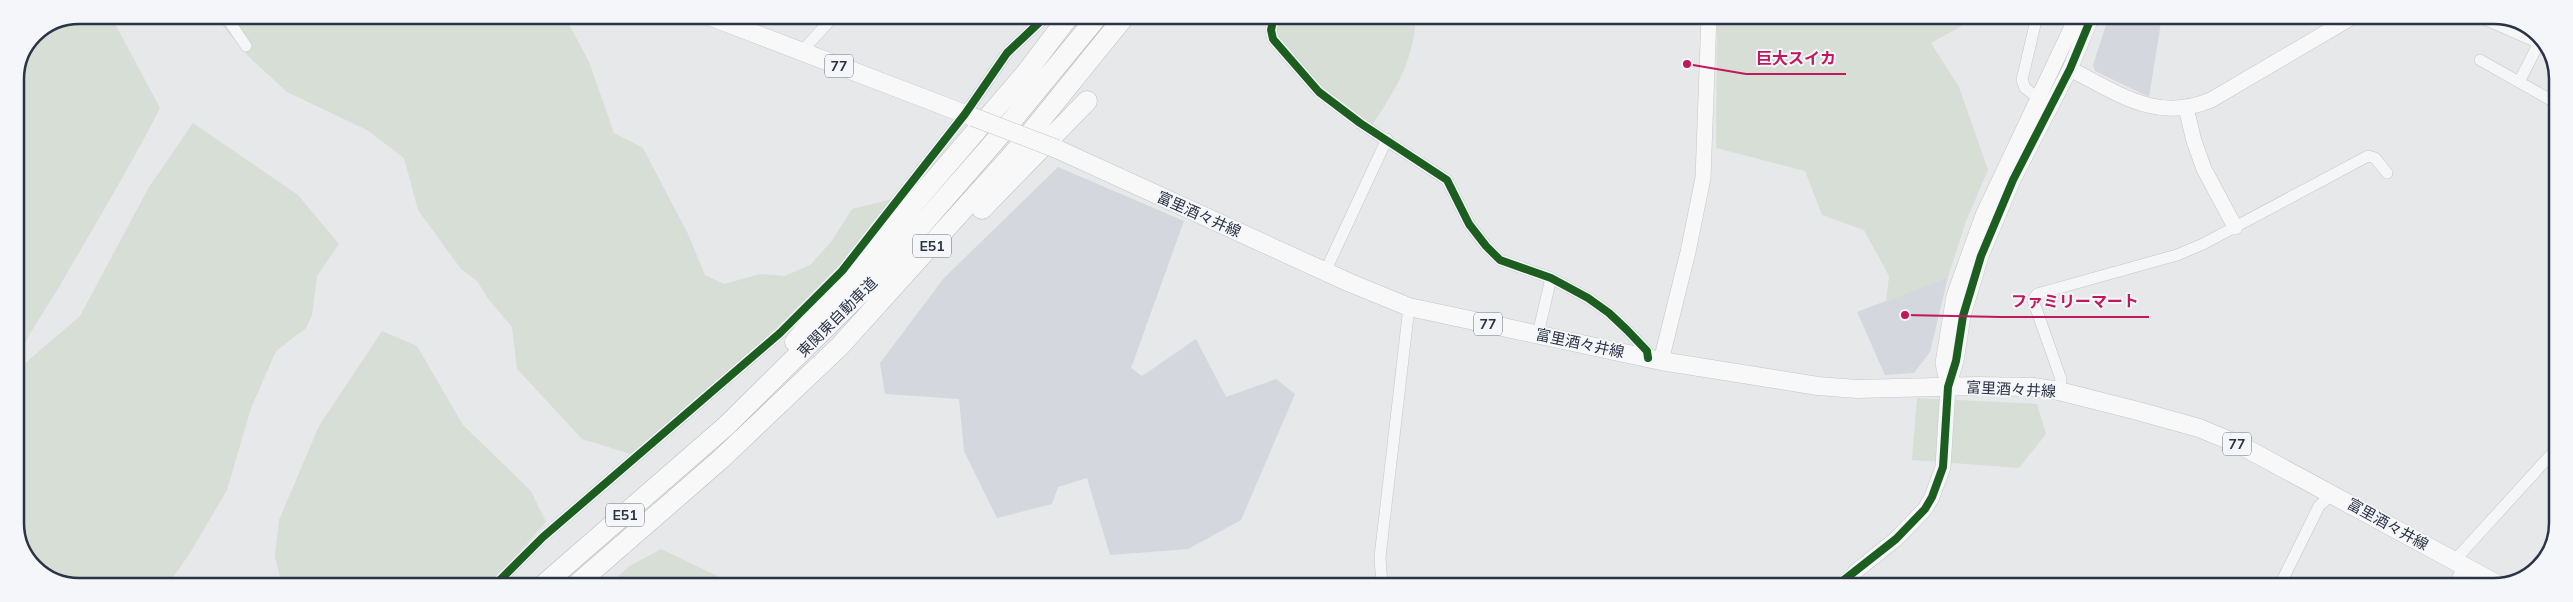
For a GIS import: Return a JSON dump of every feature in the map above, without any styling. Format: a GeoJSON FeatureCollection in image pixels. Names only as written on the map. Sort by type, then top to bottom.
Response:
{"type":"FeatureCollection","features":[{"type":"Feature","properties":{"kind":"highway"},"geometry":{"type":"LineString","coordinates":[[726,426],[1025,74],[1063,24]]}},
{"type":"Feature","properties":{"kind":"highway","name":"東関東自動車道"},"geometry":{"type":"LineString","coordinates":[[551,578],[726,426],[872,282],[989,149],[1091,24]]}},
{"type":"Feature","properties":{"kind":"highway","name":"東関東自動車道"},"geometry":{"type":"LineString","coordinates":[[584,578],[721,459],[840,346],[888,295],[1014,153],[1119,24]]}},
{"type":"Feature","properties":{"kind":"highway"},"geometry":{"type":"LineString","coordinates":[[888,295],[949,243],[1087,101]]}},
{"type":"Feature","properties":{"kind":"main road","name":"富里酒々井線"},"geometry":{"type":"LineString","coordinates":[[730,24],[1057,149],[1325,272],[1410,307],[1654,359],[1818,386],[1857,389],[2010,386],[2059,391],[2138,410],[2217,435],[2332,494],[2486,578]]}},
{"type":"Feature","properties":{"kind":"street"},"geometry":{"type":"LineString","coordinates":[[231,24],[246,46]]}},
{"type":"Feature","properties":{"kind":"street"},"geometry":{"type":"LineString","coordinates":[[802,51],[827,24]]}},
{"type":"Feature","properties":{"kind":"street"},"geometry":{"type":"LineString","coordinates":[[502,578],[543,537],[780,332],[835,278],[969,116],[1007,53],[1038,24]]}},
{"type":"Feature","properties":{"kind":"street"},"geometry":{"type":"LineString","coordinates":[[1272,24],[1271,30],[1273,39],[1313,86],[1360,123],[1447,180],[1469,224],[1500,260],[1551,278],[1588,298],[1609,313],[1654,359]]}},
{"type":"Feature","properties":{"kind":"street"},"geometry":{"type":"LineString","coordinates":[[1654,359],[1688,252],[1704,178],[1709,24]]}},
{"type":"Feature","properties":{"kind":"street"},"geometry":{"type":"LineString","coordinates":[[2035,24],[2022,80],[2025,88],[2038,98]]}},
{"type":"Feature","properties":{"kind":"street"},"geometry":{"type":"LineString","coordinates":[[1948,386],[1942,363],[1954,296],[1983,215],[2073,24]]}},
{"type":"Feature","properties":{"kind":"street"},"geometry":{"type":"LineString","coordinates":[[1847,578],[1896,539],[1925,509],[1932,497],[1943,467],[1948,386],[1956,361],[1963,316],[1981,256],[2013,180],[2070,68],[2089,24]]}},
{"type":"Feature","properties":{"kind":"street"},"geometry":{"type":"LineString","coordinates":[[2070,68],[2142,105],[2163,110],[2186,108],[2211,100],[2340,24]]}},
{"type":"Feature","properties":{"kind":"street"},"geometry":{"type":"LineString","coordinates":[[2499,24],[2526,34]]}},
{"type":"Feature","properties":{"kind":"street"},"geometry":{"type":"LineString","coordinates":[[2520,82],[2538,46]]}},
{"type":"Feature","properties":{"kind":"street"},"geometry":{"type":"LineString","coordinates":[[2480,60],[2549,99]]}},
{"type":"Feature","properties":{"kind":"street"},"geometry":{"type":"LineString","coordinates":[[2186,108],[2194,141],[2204,169],[2235,227]]}},
{"type":"Feature","properties":{"kind":"street"},"geometry":{"type":"LineString","coordinates":[[1325,272],[1387,139]]}},
{"type":"Feature","properties":{"kind":"street"},"geometry":{"type":"LineString","coordinates":[[2059,391],[2061,379],[2033,300],[2037,294],[2177,255],[2227,234],[2235,227],[2368,156],[2375,158],[2387,173]]}},
{"type":"Feature","properties":{"kind":"street"},"geometry":{"type":"LineString","coordinates":[[1538,334],[1551,278]]}},
{"type":"Feature","properties":{"kind":"street"},"geometry":{"type":"LineString","coordinates":[[1381,578],[1380,557],[1410,307]]}},
{"type":"Feature","properties":{"kind":"street"},"geometry":{"type":"LineString","coordinates":[[2455,578],[2459,563],[2549,457]]}},
{"type":"Feature","properties":{"kind":"street"},"geometry":{"type":"LineString","coordinates":[[2283,578],[2319,506],[2332,494]]}},
{"type":"Feature","properties":{"kind":"shaded area"},"geometry":{"type":"Polygon","coordinates":[[[79,24],[115,24],[160,108],[111,198],[24,346],[25,68],[33,48],[48,33],[58,28],[79,24]]]}},
{"type":"Feature","properties":{"kind":"shaded area"},"geometry":{"type":"Polygon","coordinates":[[[221,24],[569,24],[589,62],[614,133],[643,148],[688,234],[705,275],[724,284],[761,274],[785,276],[810,265],[831,242],[852,209],[901,197],[804,316],[634,455],[582,439],[517,369],[512,327],[489,300],[477,281],[461,269],[418,210],[404,158],[367,130],[287,92],[248,56],[221,24]]]}},
{"type":"Feature","properties":{"kind":"shaded area"},"geometry":{"type":"Polygon","coordinates":[[[1274,24],[1416,24],[1412,46],[1402,74],[1372,125],[1314,81],[1289,54],[1274,24]]]}},
{"type":"Feature","properties":{"kind":"shaded area"},"geometry":{"type":"Polygon","coordinates":[[[1717,24],[1965,24],[1931,43],[1959,87],[1988,170],[1966,221],[1948,277],[1886,302],[1889,276],[1864,230],[1822,215],[1805,171],[1716,148],[1717,24]]]}},
{"type":"Feature","properties":{"kind":"shaded area"},"geometry":{"type":"Polygon","coordinates":[[[2106,24],[2161,24],[2149,97],[2095,71],[2093,65],[2106,24]]]}},
{"type":"Feature","properties":{"kind":"shaded area"},"geometry":{"type":"Polygon","coordinates":[[[193,123],[298,195],[339,244],[317,276],[312,315],[306,328],[276,351],[251,408],[227,490],[190,553],[173,578],[68,577],[51,571],[33,554],[28,544],[24,526],[24,364],[80,316],[149,187],[193,123]]]}},
{"type":"Feature","properties":{"kind":"shaded area"},"geometry":{"type":"Polygon","coordinates":[[[1058,167],[1184,221],[1131,368],[1142,376],[1196,339],[1226,397],[1276,379],[1295,394],[1241,520],[1188,549],[1110,555],[1087,478],[1058,487],[1052,504],[997,518],[964,451],[959,399],[885,394],[880,363],[944,278],[1058,167]]]}},
{"type":"Feature","properties":{"kind":"shaded area"},"geometry":{"type":"Polygon","coordinates":[[[1948,277],[1930,352],[1914,373],[1885,375],[1857,312],[1948,277]]]}},
{"type":"Feature","properties":{"kind":"shaded area"},"geometry":{"type":"Polygon","coordinates":[[[382,331],[417,346],[463,425],[531,491],[546,522],[496,578],[280,578],[275,556],[279,520],[319,426],[382,331]]]}},
{"type":"Feature","properties":{"kind":"shaded area"},"geometry":{"type":"Polygon","coordinates":[[[1917,398],[2037,404],[2046,434],[2019,468],[1912,460],[1917,398]]]}},
{"type":"Feature","properties":{"kind":"shaded area"},"geometry":{"type":"Polygon","coordinates":[[[661,549],[721,578],[616,578],[628,567],[661,549]]]}},
{"type":"Feature","properties":{"kind":"cycle path"},"geometry":{"type":"LineString","coordinates":[[502,578],[543,537],[780,333],[842,271],[965,114],[1007,53],[1038,24]]}},
{"type":"Feature","properties":{"kind":"cycle path"},"geometry":{"type":"LineString","coordinates":[[1272,24],[1271,30],[1273,39],[1319,92],[1360,123],[1447,180],[1469,224],[1500,260],[1551,278],[1588,298],[1609,313],[1627,330],[1647,351],[1648,358]]}},
{"type":"Feature","properties":{"kind":"cycle path"},"geometry":{"type":"LineString","coordinates":[[1846,578],[1896,539],[1925,509],[1932,497],[1943,467],[1948,387],[1956,361],[1963,316],[1981,256],[2013,180],[2070,69],[2089,24]]}},
{"type":"Feature","properties":{"kind":"place","name":"巨大スイカ"},"geometry":{"type":"Point","coordinates":[1687,64]}},
{"type":"Feature","properties":{"kind":"place","name":"ファミリーマート"},"geometry":{"type":"Point","coordinates":[1905,315]}}]}
